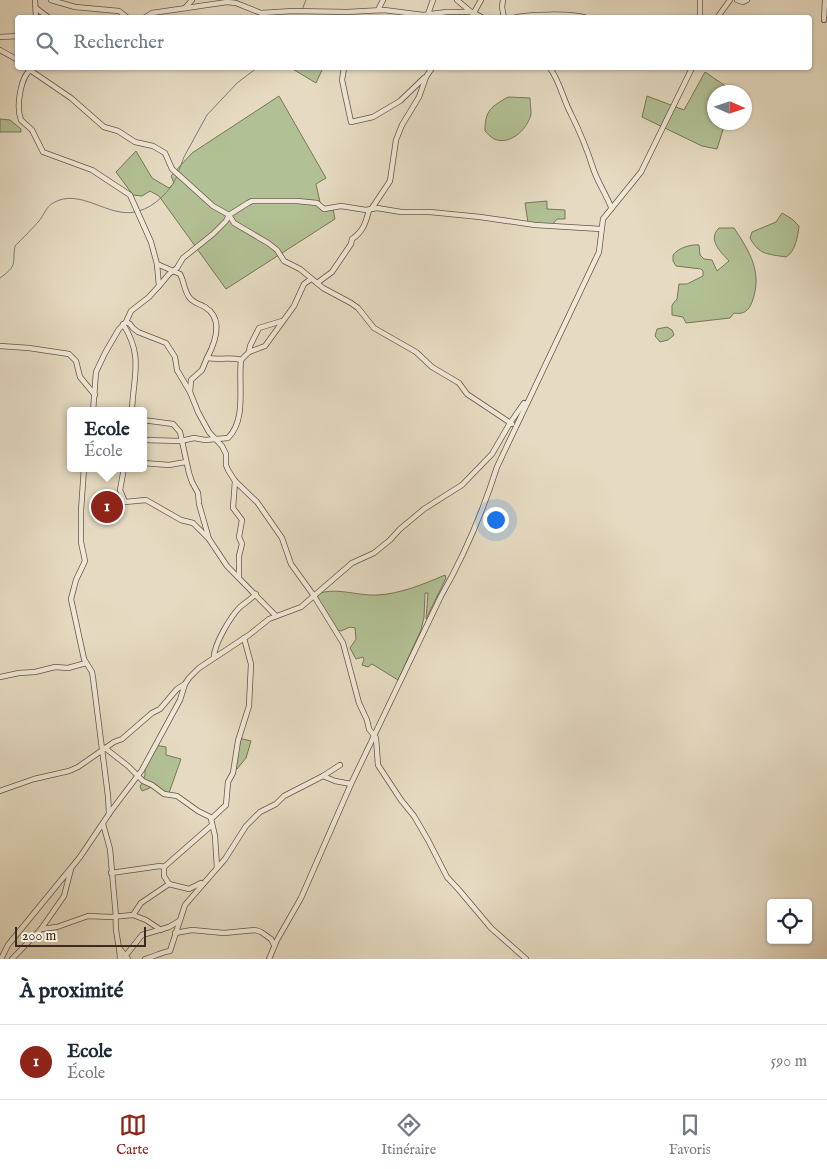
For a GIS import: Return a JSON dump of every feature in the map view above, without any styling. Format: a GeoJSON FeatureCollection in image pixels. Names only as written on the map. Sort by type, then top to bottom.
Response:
{"type":"FeatureCollection","features":[{"type":"Feature","properties":{"kind":"street"},"geometry":{"type":"LineString","coordinates":[[35,0],[36,15]]}},
{"type":"Feature","properties":{"kind":"street"},"geometry":{"type":"LineString","coordinates":[[51,0],[75,7],[112,9],[124,15]]}},
{"type":"Feature","properties":{"kind":"street"},"geometry":{"type":"LineString","coordinates":[[185,8],[192,0]]}},
{"type":"Feature","properties":{"kind":"street"},"geometry":{"type":"LineString","coordinates":[[378,10],[383,0]]}},
{"type":"Feature","properties":{"kind":"street"},"geometry":{"type":"LineString","coordinates":[[428,14],[434,0]]}},
{"type":"Feature","properties":{"kind":"street"},"geometry":{"type":"LineString","coordinates":[[457,0],[472,14]]}},
{"type":"Feature","properties":{"kind":"street"},"geometry":{"type":"LineString","coordinates":[[472,14],[481,0]]}},
{"type":"Feature","properties":{"kind":"street"},"geometry":{"type":"LineString","coordinates":[[502,0],[503,15]]}},
{"type":"Feature","properties":{"kind":"street"},"geometry":{"type":"LineString","coordinates":[[700,0],[700,15]]}},
{"type":"Feature","properties":{"kind":"street"},"geometry":{"type":"LineString","coordinates":[[719,15],[730,0]]}},
{"type":"Feature","properties":{"kind":"street"},"geometry":{"type":"LineString","coordinates":[[738,0],[743,2],[748,0]]}},
{"type":"Feature","properties":{"kind":"street"},"geometry":{"type":"LineString","coordinates":[[824,20],[825,0]]}},
{"type":"Feature","properties":{"kind":"street"},"geometry":{"type":"LineString","coordinates":[[149,15],[228,2],[261,13],[378,10],[410,14],[447,12],[472,14]]}},
{"type":"Feature","properties":{"kind":"street"},"geometry":{"type":"LineString","coordinates":[[36,8],[45,15]]}},
{"type":"Feature","properties":{"kind":"street"},"geometry":{"type":"LineString","coordinates":[[356,15],[360,11]]}},
{"type":"Feature","properties":{"kind":"street"},"geometry":{"type":"LineString","coordinates":[[522,15],[576,15]]}},
{"type":"Feature","properties":{"kind":"street"},"geometry":{"type":"LineString","coordinates":[[0,37],[15,36]]}},
{"type":"Feature","properties":{"kind":"street"},"geometry":{"type":"LineString","coordinates":[[0,50],[15,58]]}},
{"type":"Feature","properties":{"kind":"street"},"geometry":{"type":"LineString","coordinates":[[29,70],[19,97],[20,117],[24,124],[32,130],[40,150],[85,167],[132,198],[148,234],[157,264],[159,286]]}},
{"type":"Feature","properties":{"kind":"street"},"geometry":{"type":"LineString","coordinates":[[33,70],[71,98],[104,127],[118,131],[135,142],[153,146],[165,153],[172,169],[213,206],[229,215],[234,224],[268,243],[277,250],[284,261],[300,269],[311,279],[358,308],[378,331],[416,352],[432,367],[459,383],[467,394],[516,426]]}},
{"type":"Feature","properties":{"kind":"street"},"geometry":{"type":"LineString","coordinates":[[344,70],[342,80],[351,122],[373,117],[400,101],[426,77],[431,70]]}},
{"type":"Feature","properties":{"kind":"street"},"geometry":{"type":"LineString","coordinates":[[551,70],[581,133],[593,169],[611,207]]}},
{"type":"Feature","properties":{"kind":"street"},"geometry":{"type":"LineString","coordinates":[[268,959],[301,898],[351,784],[441,596],[454,574],[490,490],[497,466],[599,252],[603,218],[641,172],[691,70]]}},
{"type":"Feature","properties":{"kind":"street"},"geometry":{"type":"LineString","coordinates":[[317,283],[332,272],[351,244],[352,239],[360,234],[370,209],[390,181],[396,140],[402,125],[419,97],[426,77]]}},
{"type":"Feature","properties":{"kind":"street"},"geometry":{"type":"LineString","coordinates":[[94,407],[98,368],[131,311],[149,297],[169,274],[174,271],[183,258],[213,234],[226,221],[229,215],[252,201],[297,201],[317,203],[324,209],[340,206],[401,212],[430,212],[528,224],[601,229]]}},
{"type":"Feature","properties":{"kind":"street"},"geometry":{"type":"LineString","coordinates":[[157,264],[174,271],[182,278],[188,296],[209,311],[216,323],[216,336],[202,370],[191,380],[190,392]]}},
{"type":"Feature","properties":{"kind":"street"},"geometry":{"type":"LineString","coordinates":[[147,440],[182,441],[194,438],[215,440],[228,438],[236,425],[239,415],[241,360],[249,352],[265,346],[294,306],[304,284],[311,279]]}},
{"type":"Feature","properties":{"kind":"street"},"geometry":{"type":"LineString","coordinates":[[249,352],[259,328],[282,321]]}},
{"type":"Feature","properties":{"kind":"street"},"geometry":{"type":"LineString","coordinates":[[124,323],[130,324],[138,332],[166,343],[175,357],[177,370],[209,432],[226,454],[226,465],[235,481],[257,502],[282,538],[291,564],[314,596],[343,643],[359,703],[369,729],[375,736],[378,765],[414,816],[447,877],[491,928],[526,959]]}},
{"type":"Feature","properties":{"kind":"street"},"geometry":{"type":"LineString","coordinates":[[124,323],[131,336],[136,360],[136,381],[132,394],[132,407]]}},
{"type":"Feature","properties":{"kind":"street"},"geometry":{"type":"LineString","coordinates":[[0,346],[69,354],[76,361],[80,377],[95,395]]}},
{"type":"Feature","properties":{"kind":"street"},"geometry":{"type":"LineString","coordinates":[[207,358],[241,360]]}},
{"type":"Feature","properties":{"kind":"street"},"geometry":{"type":"LineString","coordinates":[[0,791],[27,781],[69,771],[114,742],[122,739],[152,713],[160,709],[199,668],[276,616],[301,607],[352,563],[374,553],[424,509],[462,485],[492,454],[510,422],[524,403],[527,403]]}},
{"type":"Feature","properties":{"kind":"street"},"geometry":{"type":"LineString","coordinates":[[147,421],[173,424],[180,432],[186,462],[192,482],[198,493],[208,539]]}},
{"type":"Feature","properties":{"kind":"street"},"geometry":{"type":"LineString","coordinates":[[147,463],[169,465],[186,462]]}},
{"type":"Feature","properties":{"kind":"street"},"geometry":{"type":"LineString","coordinates":[[84,472],[81,542],[85,561],[76,580],[71,598],[82,652],[93,678],[103,749],[109,815]]}},
{"type":"Feature","properties":{"kind":"street"},"geometry":{"type":"LineString","coordinates":[[123,472],[120,490],[125,502],[146,500],[181,520],[193,523],[208,539],[226,566],[276,616]]}},
{"type":"Feature","properties":{"kind":"street"},"geometry":{"type":"LineString","coordinates":[[235,481],[233,508],[242,520],[239,577]]}},
{"type":"Feature","properties":{"kind":"street"},"geometry":{"type":"LineString","coordinates":[[214,657],[217,644],[231,619],[240,606],[256,594]]}},
{"type":"Feature","properties":{"kind":"street"},"geometry":{"type":"LineString","coordinates":[[217,868],[216,836],[212,826],[212,818],[226,805],[227,784],[233,773],[238,741],[249,706],[251,664],[244,638]]}},
{"type":"Feature","properties":{"kind":"street"},"geometry":{"type":"LineString","coordinates":[[0,677],[56,667],[68,668],[86,663]]}},
{"type":"Feature","properties":{"kind":"street"},"geometry":{"type":"LineString","coordinates":[[1,959],[8,945],[71,868],[137,777],[151,756],[164,727],[180,700],[185,684]]}},
{"type":"Feature","properties":{"kind":"street"},"geometry":{"type":"LineString","coordinates":[[103,749],[128,766],[137,777],[164,794],[178,796],[198,811],[212,818]]}},
{"type":"Feature","properties":{"kind":"street"},"geometry":{"type":"LineString","coordinates":[[146,959],[162,952],[170,951],[185,905],[202,883],[225,859],[241,833],[260,812],[276,804],[284,796],[302,785],[323,776],[340,765]]}},
{"type":"Feature","properties":{"kind":"street"},"geometry":{"type":"LineString","coordinates":[[323,776],[335,781],[351,784]]}},
{"type":"Feature","properties":{"kind":"street"},"geometry":{"type":"LineString","coordinates":[[102,824],[107,834],[110,849],[116,917],[114,928],[124,958],[142,935],[161,930],[179,922]]}},
{"type":"Feature","properties":{"kind":"street"},"geometry":{"type":"LineString","coordinates":[[111,872],[132,870],[140,867],[164,866],[212,826]]}},
{"type":"Feature","properties":{"kind":"street"},"geometry":{"type":"LineString","coordinates":[[164,866],[164,876],[169,884],[189,889],[202,883]]}},
{"type":"Feature","properties":{"kind":"street"},"geometry":{"type":"LineString","coordinates":[[12,959],[42,929],[64,896],[71,868]]}},
{"type":"Feature","properties":{"kind":"street"},"geometry":{"type":"LineString","coordinates":[[133,915],[141,903],[169,884]]}},
{"type":"Feature","properties":{"kind":"street"},"geometry":{"type":"LineString","coordinates":[[42,929],[57,927],[88,916],[116,917],[133,915],[146,920],[161,930]]}},
{"type":"Feature","properties":{"kind":"street"},"geometry":{"type":"LineString","coordinates":[[175,933],[192,930],[224,933],[255,930],[271,940],[274,946]]}},
{"type":"Feature","properties":{"kind":"green space"},"geometry":{"type":"Polygon","coordinates":[[[294,70],[322,70],[316,83],[294,70]]]}},
{"type":"Feature","properties":{"kind":"green space"},"geometry":{"type":"Polygon","coordinates":[[[705,72],[724,85],[707,85],[707,130],[723,130],[717,149],[702,146],[642,117],[647,96],[684,110],[705,72]]]}},
{"type":"Feature","properties":{"kind":"green space"},"geometry":{"type":"Polygon","coordinates":[[[279,96],[326,178],[316,184],[322,211],[333,209],[335,219],[226,289],[159,196],[150,191],[142,196],[133,195],[116,172],[136,151],[152,178],[169,188],[174,183],[171,176],[192,153],[279,96]]]}},
{"type":"Feature","properties":{"kind":"green space"},"geometry":{"type":"Polygon","coordinates":[[[508,97],[530,98],[531,114],[527,125],[518,134],[508,140],[497,140],[485,131],[486,118],[493,107],[508,97]]]}},
{"type":"Feature","properties":{"kind":"green space"},"geometry":{"type":"Polygon","coordinates":[[[0,119],[10,120],[21,129],[21,132],[0,132],[0,119]]]}},
{"type":"Feature","properties":{"kind":"green space"},"geometry":{"type":"Polygon","coordinates":[[[547,201],[547,209],[565,210],[565,219],[557,219],[552,225],[528,223],[525,203],[547,201]]]}},
{"type":"Feature","properties":{"kind":"green space"},"geometry":{"type":"Polygon","coordinates":[[[782,213],[799,226],[794,248],[786,257],[761,251],[753,244],[750,238],[752,232],[776,222],[782,213]]]}},
{"type":"Feature","properties":{"kind":"green space"},"geometry":{"type":"Polygon","coordinates":[[[719,228],[734,228],[750,254],[756,282],[752,302],[746,311],[734,313],[730,318],[686,323],[683,317],[672,315],[672,305],[677,299],[679,284],[687,284],[703,276],[703,271],[701,269],[676,266],[673,261],[673,255],[685,247],[699,245],[700,255],[704,259],[712,260],[717,271],[729,261],[716,246],[714,237],[719,228]]]}},
{"type":"Feature","properties":{"kind":"green space"},"geometry":{"type":"Polygon","coordinates":[[[667,327],[672,330],[674,335],[668,340],[660,342],[655,336],[657,329],[667,327]]]}},
{"type":"Feature","properties":{"kind":"green space"},"geometry":{"type":"Polygon","coordinates":[[[445,575],[446,578],[426,619],[428,593],[425,593],[424,617],[421,630],[398,680],[372,664],[368,667],[362,665],[363,657],[356,659],[350,648],[356,639],[355,628],[350,627],[341,631],[334,629],[314,595],[330,591],[369,595],[394,593],[445,575]]]}},
{"type":"Feature","properties":{"kind":"green space"},"geometry":{"type":"Polygon","coordinates":[[[239,738],[251,741],[246,758],[237,769],[233,768],[239,738]]]}},
{"type":"Feature","properties":{"kind":"green space"},"geometry":{"type":"Polygon","coordinates":[[[155,745],[166,747],[166,755],[181,759],[169,793],[164,793],[151,784],[150,788],[142,791],[140,787],[155,745]]]}},
{"type":"Feature","properties":{"kind":"waterway"},"geometry":{"type":"LineString","coordinates":[[302,10],[306,0]]}},
{"type":"Feature","properties":{"kind":"waterway"},"geometry":{"type":"LineString","coordinates":[[178,173],[184,157],[207,115],[237,83],[254,70]]}},
{"type":"Feature","properties":{"kind":"waterway"},"geometry":{"type":"LineString","coordinates":[[139,211],[161,198],[171,187],[177,176]]}},
{"type":"Feature","properties":{"kind":"waterway"},"geometry":{"type":"LineString","coordinates":[[0,278],[12,267],[15,246],[53,203],[73,198],[115,211],[135,212]]}},
{"type":"Feature","properties":{"kind":"place","name":"Ecole"},"geometry":{"type":"Point","coordinates":[107,507]}}]}
